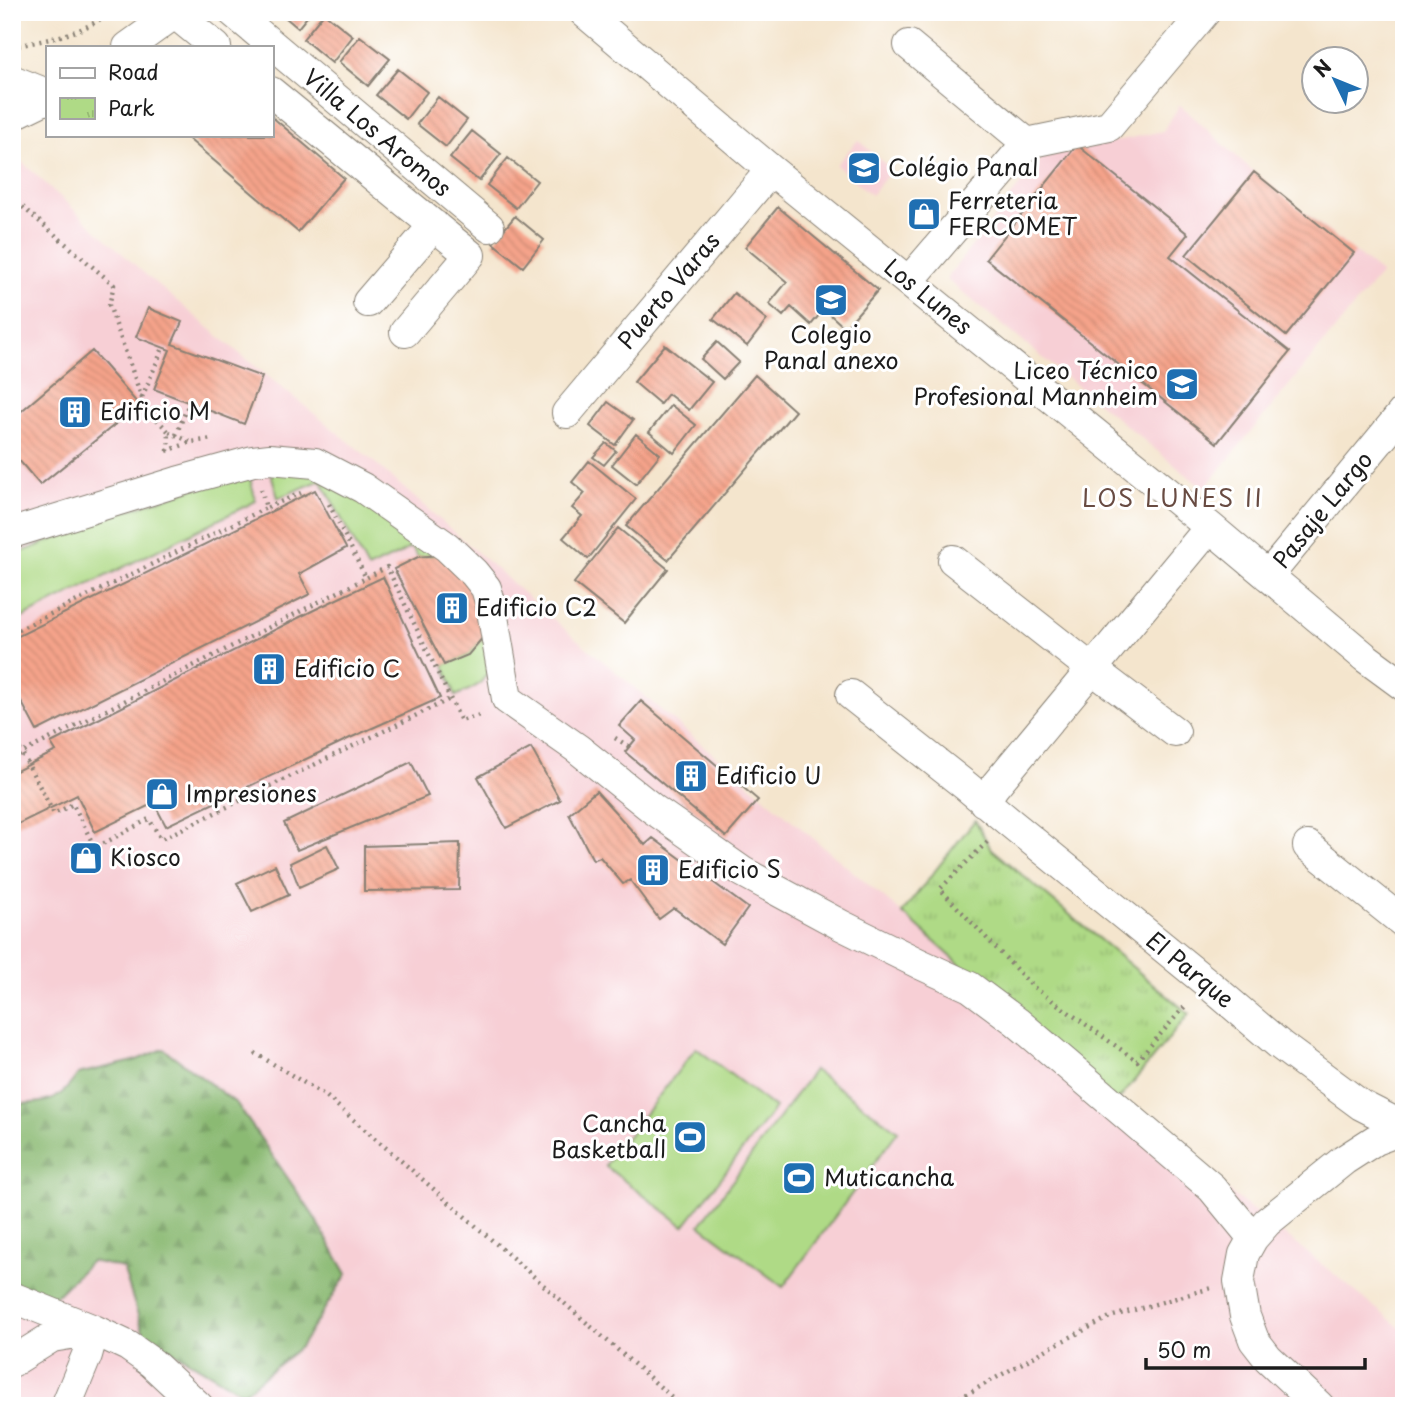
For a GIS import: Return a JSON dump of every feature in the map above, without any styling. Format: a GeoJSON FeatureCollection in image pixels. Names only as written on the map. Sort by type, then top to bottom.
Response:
{"type":"FeatureCollection","features":[{"type":"Feature","properties":{"kind":"street"},"geometry":{"type":"LineString","coordinates":[[129,46],[173,12],[215,46]]}},
{"type":"Feature","properties":{"kind":"street","name":"Villa Los Aromos"},"geometry":{"type":"LineString","coordinates":[[233,12],[489,227]]}},
{"type":"Feature","properties":{"kind":"street","name":"Los Lunes"},"geometry":{"type":"LineString","coordinates":[[584,12],[771,170],[1210,527],[1366,658],[1404,686]]}},
{"type":"Feature","properties":{"kind":"street"},"geometry":{"type":"LineString","coordinates":[[909,281],[1027,143],[1109,125],[1205,12]]}},
{"type":"Feature","properties":{"kind":"street"},"geometry":{"type":"LineString","coordinates":[[909,45],[1027,143]]}},
{"type":"Feature","properties":{"kind":"street"},"geometry":{"type":"LineString","coordinates":[[12,80],[46,96]]}},
{"type":"Feature","properties":{"kind":"street"},"geometry":{"type":"LineString","coordinates":[[273,94],[470,255],[405,332]]}},
{"type":"Feature","properties":{"kind":"street"},"geometry":{"type":"LineString","coordinates":[[12,115],[46,97]]}},
{"type":"Feature","properties":{"kind":"street","name":"Puerto Varas"},"geometry":{"type":"LineString","coordinates":[[567,413],[771,170]]}},
{"type":"Feature","properties":{"kind":"street"},"geometry":{"type":"LineString","coordinates":[[368,302],[433,225]]}},
{"type":"Feature","properties":{"kind":"street","name":"Pasaje Largo"},"geometry":{"type":"LineString","coordinates":[[1268,576],[1404,411]]}},
{"type":"Feature","properties":{"kind":"street"},"geometry":{"type":"LineString","coordinates":[[12,533],[253,461],[270,459],[315,463],[363,488],[447,547],[486,588],[507,699],[578,749],[653,809],[743,872],[841,925],[970,987],[1017,1022],[1260,1230]]}},
{"type":"Feature","properties":{"kind":"street"},"geometry":{"type":"LineString","coordinates":[[984,802],[1210,527]]}},
{"type":"Feature","properties":{"kind":"street"},"geometry":{"type":"LineString","coordinates":[[953,560],[1175,732]]}},
{"type":"Feature","properties":{"kind":"street","name":"El Parque"},"geometry":{"type":"LineString","coordinates":[[851,695],[966,786],[1280,1045],[1362,1105],[1404,1128]]}},
{"type":"Feature","properties":{"kind":"street"},"geometry":{"type":"LineString","coordinates":[[1308,846],[1404,923]]}},
{"type":"Feature","properties":{"kind":"street"},"geometry":{"type":"LineString","coordinates":[[1319,1406],[1268,1358],[1254,1340],[1245,1316],[1239,1280],[1244,1254],[1260,1230],[1344,1160],[1375,1140],[1404,1128]]}},
{"type":"Feature","properties":{"kind":"street"},"geometry":{"type":"LineString","coordinates":[[12,1297],[94,1329],[128,1346],[152,1363],[198,1406]]}},
{"type":"Feature","properties":{"kind":"street"},"geometry":{"type":"LineString","coordinates":[[12,1362],[52,1338],[94,1329]]}},
{"type":"Feature","properties":{"kind":"street"},"geometry":{"type":"LineString","coordinates":[[66,1406],[87,1355],[94,1329]]}},
{"type":"Feature","properties":{"kind":"path"},"geometry":{"type":"LineString","coordinates":[[12,47],[63,36],[103,18],[110,12]]}},
{"type":"Feature","properties":{"kind":"path"},"geometry":{"type":"LineString","coordinates":[[12,198],[114,285],[110,305],[145,407],[169,432],[191,442]]}},
{"type":"Feature","properties":{"kind":"path"},"geometry":{"type":"LineString","coordinates":[[141,397],[163,348]]}},
{"type":"Feature","properties":{"kind":"path"},"geometry":{"type":"LineString","coordinates":[[176,435],[189,403]]}},
{"type":"Feature","properties":{"kind":"path"},"geometry":{"type":"LineString","coordinates":[[168,451],[169,432]]}},
{"type":"Feature","properties":{"kind":"path"},"geometry":{"type":"LineString","coordinates":[[253,461],[266,508]]}},
{"type":"Feature","properties":{"kind":"path"},"geometry":{"type":"LineString","coordinates":[[12,633],[266,508],[309,490]]}},
{"type":"Feature","properties":{"kind":"path"},"geometry":{"type":"LineString","coordinates":[[325,497],[366,578]]}},
{"type":"Feature","properties":{"kind":"path"},"geometry":{"type":"LineString","coordinates":[[12,758],[387,567],[461,721]]}},
{"type":"Feature","properties":{"kind":"path"},"geometry":{"type":"LineString","coordinates":[[12,737],[54,814],[73,804],[95,848],[149,819],[161,839],[450,699]]}},
{"type":"Feature","properties":{"kind":"path"},"geometry":{"type":"LineString","coordinates":[[1008,821],[940,889],[1032,986],[1137,1061],[1206,982]]}},
{"type":"Feature","properties":{"kind":"path"},"geometry":{"type":"LineString","coordinates":[[255,1053],[326,1096],[682,1406]]}},
{"type":"Feature","properties":{"kind":"path"},"geometry":{"type":"LineString","coordinates":[[940,1406],[1110,1317],[1239,1280]]}},
{"type":"Feature","properties":{"kind":"shaded area","name":"Liceo Técnico Profesional Mannheim"},"geometry":{"type":"Polygon","coordinates":[[[1180,105],[1254,172],[1381,273],[1204,489],[946,279],[1042,157],[1163,131],[1180,105]]]}},
{"type":"Feature","properties":{"kind":"shaded area","name":"Colégio Panal"},"geometry":{"type":"Polygon","coordinates":[[[858,140],[892,170],[871,195],[836,165],[858,140]]]}},
{"type":"Feature","properties":{"kind":"shaded area"},"geometry":{"type":"Polygon","coordinates":[[[12,153],[146,275],[374,462],[567,631],[902,913],[1116,1103],[1404,1331],[1404,1406],[12,1406],[12,153]]]}},
{"type":"Feature","properties":{"kind":"green space"},"geometry":{"type":"Polygon","coordinates":[[[269,466],[322,468],[357,481],[391,502],[472,566],[491,595],[498,621],[497,648],[488,673],[480,683],[456,696],[444,665],[468,655],[490,629],[490,608],[484,589],[458,559],[439,555],[418,557],[411,547],[368,569],[321,480],[278,498],[269,466]]]}},
{"type":"Feature","properties":{"kind":"green space"},"geometry":{"type":"Polygon","coordinates":[[[248,470],[256,501],[12,623],[12,556],[111,516],[248,470]]]}},
{"type":"Feature","properties":{"kind":"green space"},"geometry":{"type":"Polygon","coordinates":[[[975,820],[991,849],[1189,1014],[1116,1103],[902,913],[975,820]]]}},
{"type":"Feature","properties":{"kind":"green space","name":"Cancha Basketball"},"geometry":{"type":"Polygon","coordinates":[[[696,1048],[775,1108],[684,1226],[605,1166],[696,1048]]]}},
{"type":"Feature","properties":{"kind":"green space"},"geometry":{"type":"Polygon","coordinates":[[[164,1049],[237,1104],[313,1215],[347,1274],[300,1347],[243,1393],[144,1334],[123,1268],[91,1261],[52,1300],[12,1315],[12,1112],[19,1104],[53,1099],[65,1090],[78,1074],[134,1061],[164,1049]]]}},
{"type":"Feature","properties":{"kind":"green space","name":"Muticancha"},"geometry":{"type":"Polygon","coordinates":[[[814,1070],[898,1131],[783,1287],[700,1225],[814,1070]]]}},
{"type":"Feature","properties":{"kind":"building"},"geometry":{"type":"Polygon","coordinates":[[[279,12],[311,12],[298,28],[279,12]]]}},
{"type":"Feature","properties":{"kind":"building"},"geometry":{"type":"Polygon","coordinates":[[[324,13],[353,36],[332,63],[303,39],[324,13]]]}},
{"type":"Feature","properties":{"kind":"building"},"geometry":{"type":"Polygon","coordinates":[[[360,36],[390,59],[368,86],[339,62],[360,36]]]}},
{"type":"Feature","properties":{"kind":"building"},"geometry":{"type":"Polygon","coordinates":[[[398,69],[427,92],[406,119],[376,95],[398,69]]]}},
{"type":"Feature","properties":{"kind":"building"},"geometry":{"type":"Polygon","coordinates":[[[438,97],[467,120],[446,147],[417,124],[438,97]]]}},
{"type":"Feature","properties":{"kind":"building"},"geometry":{"type":"Polygon","coordinates":[[[273,118],[344,178],[298,232],[185,136],[273,136],[273,118]]]}},
{"type":"Feature","properties":{"kind":"building"},"geometry":{"type":"Polygon","coordinates":[[[472,131],[501,154],[479,181],[450,158],[472,131]]]}},
{"type":"Feature","properties":{"kind":"building"},"geometry":{"type":"Polygon","coordinates":[[[1077,145],[1188,234],[1170,256],[1290,352],[1217,443],[986,259],[1077,145]]]}},
{"type":"Feature","properties":{"kind":"building"},"geometry":{"type":"Polygon","coordinates":[[[508,158],[537,181],[516,208],[487,185],[508,158]]]}},
{"type":"Feature","properties":{"kind":"building"},"geometry":{"type":"Polygon","coordinates":[[[1254,172],[1354,253],[1286,336],[1186,255],[1254,172]]]}},
{"type":"Feature","properties":{"kind":"building"},"geometry":{"type":"Polygon","coordinates":[[[778,207],[878,290],[845,328],[824,309],[811,325],[791,307],[783,316],[769,304],[787,282],[745,247],[778,207]]]}},
{"type":"Feature","properties":{"kind":"building"},"geometry":{"type":"Polygon","coordinates":[[[515,216],[544,240],[523,267],[493,243],[515,216]]]}},
{"type":"Feature","properties":{"kind":"building"},"geometry":{"type":"Polygon","coordinates":[[[734,293],[767,320],[747,346],[713,319],[734,293]]]}},
{"type":"Feature","properties":{"kind":"building"},"geometry":{"type":"Polygon","coordinates":[[[148,308],[182,322],[172,344],[262,377],[244,424],[154,389],[170,350],[136,337],[148,308]]]}},
{"type":"Feature","properties":{"kind":"building"},"geometry":{"type":"Polygon","coordinates":[[[717,342],[739,362],[723,379],[701,359],[717,342]]]}},
{"type":"Feature","properties":{"kind":"building"},"geometry":{"type":"Polygon","coordinates":[[[665,345],[712,382],[689,410],[668,394],[660,404],[634,382],[665,345]]]}},
{"type":"Feature","properties":{"kind":"building","name":"Edificio M"},"geometry":{"type":"Polygon","coordinates":[[[92,351],[139,405],[40,485],[12,452],[12,419],[92,351]]]}},
{"type":"Feature","properties":{"kind":"building"},"geometry":{"type":"Polygon","coordinates":[[[755,375],[795,411],[668,560],[626,526],[755,375]]]}},
{"type":"Feature","properties":{"kind":"building"},"geometry":{"type":"Polygon","coordinates":[[[608,402],[633,420],[615,445],[590,426],[608,402]]]}},
{"type":"Feature","properties":{"kind":"building"},"geometry":{"type":"Polygon","coordinates":[[[671,405],[696,425],[674,453],[649,432],[671,405]]]}},
{"type":"Feature","properties":{"kind":"building"},"geometry":{"type":"Polygon","coordinates":[[[636,434],[660,454],[636,484],[612,465],[636,434]]]}},
{"type":"Feature","properties":{"kind":"building"},"geometry":{"type":"Polygon","coordinates":[[[606,443],[616,451],[604,465],[593,457],[606,443]]]}},
{"type":"Feature","properties":{"kind":"building"},"geometry":{"type":"Polygon","coordinates":[[[589,461],[636,499],[588,559],[563,538],[582,516],[572,508],[585,493],[572,482],[589,461]]]}},
{"type":"Feature","properties":{"kind":"building","name":"Edificio C"},"geometry":{"type":"Polygon","coordinates":[[[315,490],[346,548],[299,574],[310,594],[37,731],[12,684],[12,639],[315,490]]]}},
{"type":"Feature","properties":{"kind":"building"},"geometry":{"type":"Polygon","coordinates":[[[618,528],[668,569],[624,623],[574,583],[618,528]]]}},
{"type":"Feature","properties":{"kind":"building","name":"Edificio C2"},"geometry":{"type":"Polygon","coordinates":[[[439,555],[465,567],[490,629],[468,655],[444,665],[394,569],[418,557],[439,555]]]}},
{"type":"Feature","properties":{"kind":"building","name":"Edificio C"},"geometry":{"type":"Polygon","coordinates":[[[383,577],[440,698],[166,826],[154,803],[95,832],[77,795],[12,827],[12,773],[56,751],[51,743],[383,577]]]}},
{"type":"Feature","properties":{"kind":"building","name":"Edificio U"},"geometry":{"type":"Polygon","coordinates":[[[641,701],[758,800],[726,837],[625,752],[635,740],[619,726],[641,701]]]}},
{"type":"Feature","properties":{"kind":"building"},"geometry":{"type":"Polygon","coordinates":[[[531,748],[560,800],[506,828],[478,777],[531,748]]]}},
{"type":"Feature","properties":{"kind":"building"},"geometry":{"type":"Polygon","coordinates":[[[411,762],[428,796],[297,850],[284,823],[411,762]]]}},
{"type":"Feature","properties":{"kind":"building","name":"Edificio S"},"geometry":{"type":"Polygon","coordinates":[[[596,791],[645,845],[653,838],[748,908],[722,944],[674,908],[659,919],[630,880],[623,884],[600,857],[593,860],[569,814],[596,791]]]}},
{"type":"Feature","properties":{"kind":"building"},"geometry":{"type":"Polygon","coordinates":[[[460,843],[459,890],[364,891],[364,846],[460,843]]]}},
{"type":"Feature","properties":{"kind":"building"},"geometry":{"type":"Polygon","coordinates":[[[327,845],[339,869],[299,887],[290,863],[327,845]]]}},
{"type":"Feature","properties":{"kind":"building"},"geometry":{"type":"Polygon","coordinates":[[[275,865],[289,895],[252,912],[237,883],[275,865]]]}},
{"type":"Feature","properties":{"kind":"place","name":"Colégio Panal"},"geometry":{"type":"Point","coordinates":[864,168]}},
{"type":"Feature","properties":{"kind":"place","name":"Ferreteria FERCOMET"},"geometry":{"type":"Point","coordinates":[924,214]}},
{"type":"Feature","properties":{"kind":"place","name":"Colegio Panal anexo"},"geometry":{"type":"Point","coordinates":[831,300]}},
{"type":"Feature","properties":{"kind":"place","name":"Liceo Técnico Profesional Mannheim"},"geometry":{"type":"Point","coordinates":[1182,384]}},
{"type":"Feature","properties":{"kind":"place","name":"Edificio M"},"geometry":{"type":"Point","coordinates":[75,412]}},
{"type":"Feature","properties":{"kind":"place","name":"Edificio C2"},"geometry":{"type":"Point","coordinates":[452,608]}},
{"type":"Feature","properties":{"kind":"place","name":"Edificio C"},"geometry":{"type":"Point","coordinates":[269,669]}},
{"type":"Feature","properties":{"kind":"place","name":"Edificio U"},"geometry":{"type":"Point","coordinates":[691,776]}},
{"type":"Feature","properties":{"kind":"place","name":"Impresiones"},"geometry":{"type":"Point","coordinates":[162,794]}},
{"type":"Feature","properties":{"kind":"place","name":"Kiosco"},"geometry":{"type":"Point","coordinates":[86,858]}},
{"type":"Feature","properties":{"kind":"place","name":"Edificio S"},"geometry":{"type":"Point","coordinates":[653,870]}},
{"type":"Feature","properties":{"kind":"place","name":"Cancha Basketball"},"geometry":{"type":"Point","coordinates":[690,1137]}},
{"type":"Feature","properties":{"kind":"place","name":"Muticancha"},"geometry":{"type":"Point","coordinates":[799,1178]}},
{"type":"Feature","properties":{"kind":"district","name":"LOS LUNES II"},"geometry":{"type":"Point","coordinates":[1173,499]}}]}
